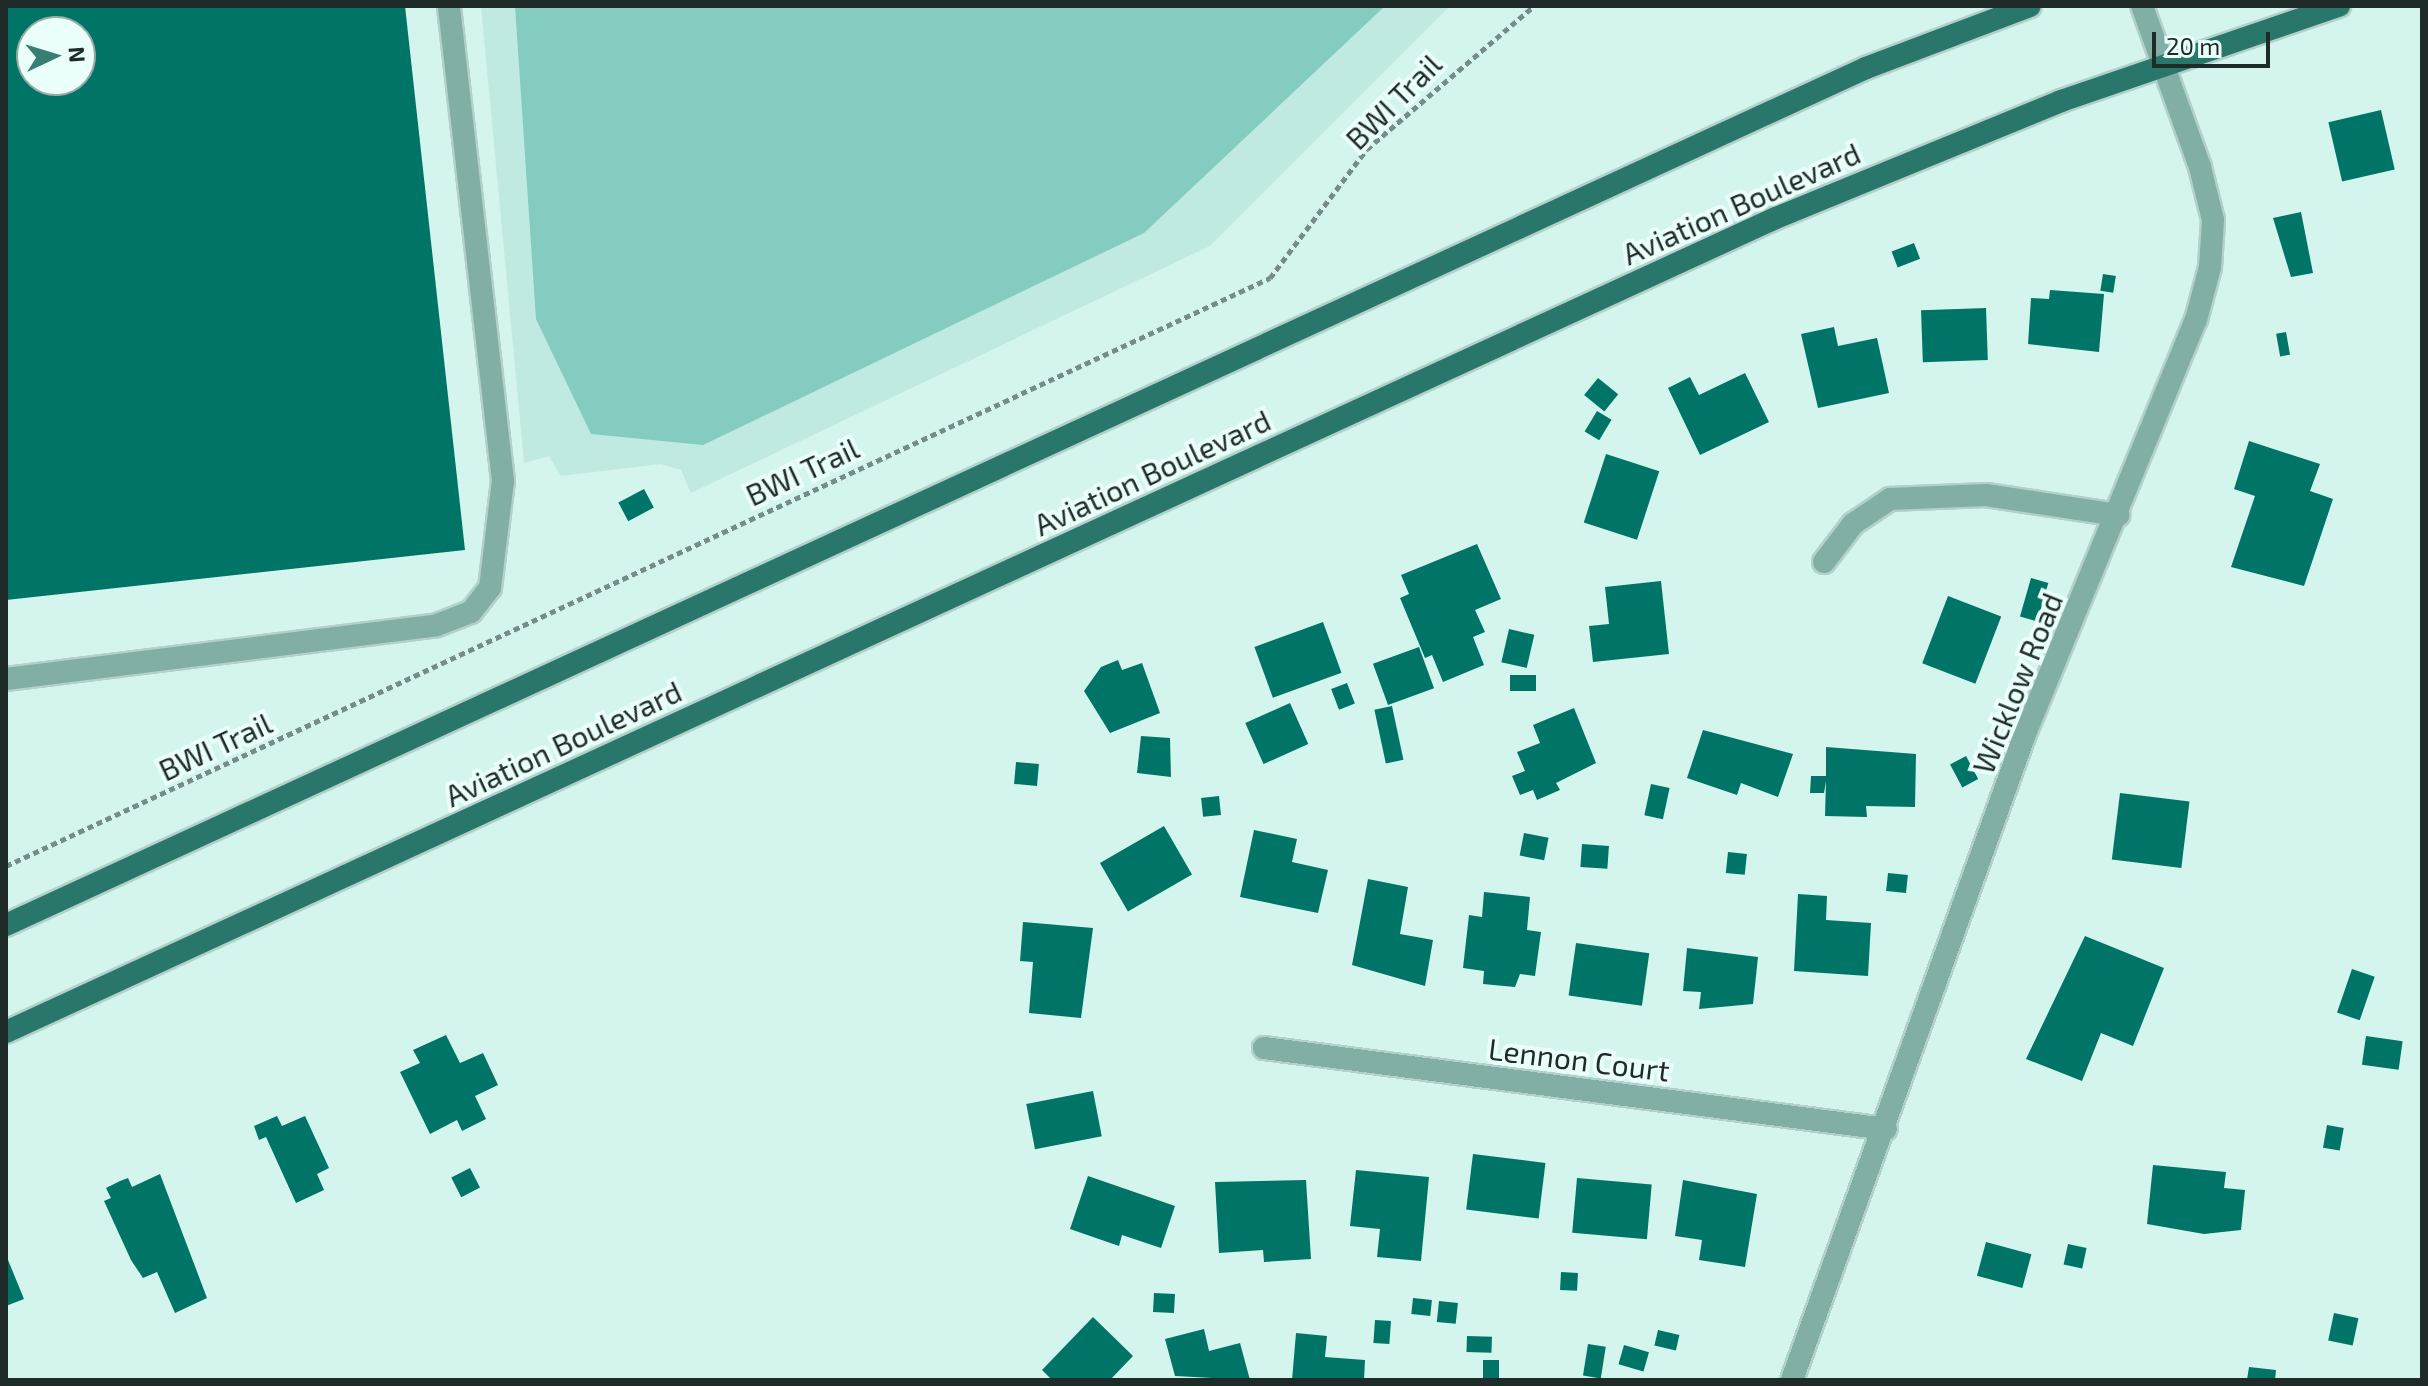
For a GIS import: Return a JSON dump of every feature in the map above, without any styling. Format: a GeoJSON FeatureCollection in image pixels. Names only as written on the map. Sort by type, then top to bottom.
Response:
{"type":"FeatureCollection","features":[{"type":"Feature","properties":{"kind":"main road"},"geometry":{"type":"LineString","coordinates":[[6,925],[1866,68],[2030,6]]}},
{"type":"Feature","properties":{"kind":"main road","name":"Aviation Boulevard"},"geometry":{"type":"LineString","coordinates":[[6,1032],[1776,218],[2163,64],[2339,6]]}},
{"type":"Feature","properties":{"kind":"street"},"geometry":{"type":"LineString","coordinates":[[6,679],[437,625],[471,612],[490,588],[503,481],[449,6]]}},
{"type":"Feature","properties":{"kind":"street","name":"Wicklow Road"},"geometry":{"type":"LineString","coordinates":[[1792,1380],[1886,1129],[2025,734],[2118,515],[2210,267],[2213,220],[2142,6]]}},
{"type":"Feature","properties":{"kind":"street"},"geometry":{"type":"LineString","coordinates":[[1824,562],[1853,524],[1890,499],[1986,495],[2118,515]]}},
{"type":"Feature","properties":{"kind":"street","name":"Lennon Court"},"geometry":{"type":"LineString","coordinates":[[1264,1048],[1886,1129]]}},
{"type":"Feature","properties":{"kind":"path","name":"BWI Trail"},"geometry":{"type":"LineString","coordinates":[[6,866],[1270,278],[1367,149],[1534,6]]}},
{"type":"Feature","properties":{"kind":"shaded area"},"geometry":{"type":"Polygon","coordinates":[[[481,6],[1450,6],[1210,246],[691,493],[681,470],[661,464],[561,476],[549,456],[524,463],[481,6]]]}},
{"type":"Feature","properties":{"kind":"shaded area"},"geometry":{"type":"Polygon","coordinates":[[[515,6],[1385,6],[1144,233],[703,445],[591,434],[536,319],[515,6]]]}},
{"type":"Feature","properties":{"kind":"building"},"geometry":{"type":"Polygon","coordinates":[[[6,6],[405,6],[465,550],[6,600],[6,6]]]}},
{"type":"Feature","properties":{"kind":"building"},"geometry":{"type":"Polygon","coordinates":[[[2381,110],[2395,169],[2342,182],[2328,122],[2381,110]]]}},
{"type":"Feature","properties":{"kind":"building"},"geometry":{"type":"Polygon","coordinates":[[[2301,212],[2313,273],[2291,277],[2273,218],[2301,212]]]}},
{"type":"Feature","properties":{"kind":"building"},"geometry":{"type":"Polygon","coordinates":[[[1914,243],[1920,259],[1898,267],[1892,252],[1914,243]]]}},
{"type":"Feature","properties":{"kind":"building"},"geometry":{"type":"Polygon","coordinates":[[[2103,274],[2116,276],[2113,293],[2100,291],[2103,274]]]}},
{"type":"Feature","properties":{"kind":"building"},"geometry":{"type":"Polygon","coordinates":[[[2050,290],[2104,294],[2099,352],[2028,344],[2031,298],[2049,299],[2050,290]]]}},
{"type":"Feature","properties":{"kind":"building"},"geometry":{"type":"Polygon","coordinates":[[[1986,308],[1988,360],[1923,362],[1921,310],[1986,308]]]}},
{"type":"Feature","properties":{"kind":"building"},"geometry":{"type":"Polygon","coordinates":[[[1834,327],[1838,346],[1877,338],[1889,393],[1818,408],[1801,334],[1834,327]]]}},
{"type":"Feature","properties":{"kind":"building"},"geometry":{"type":"Polygon","coordinates":[[[2286,332],[2290,355],[2280,356],[2276,334],[2286,332]]]}},
{"type":"Feature","properties":{"kind":"building"},"geometry":{"type":"Polygon","coordinates":[[[1745,373],[1769,422],[1700,455],[1668,388],[1690,377],[1699,395],[1745,373]]]}},
{"type":"Feature","properties":{"kind":"building"},"geometry":{"type":"Polygon","coordinates":[[[1598,378],[1618,394],[1604,411],[1584,395],[1598,378]]]}},
{"type":"Feature","properties":{"kind":"building"},"geometry":{"type":"Polygon","coordinates":[[[1597,411],[1612,420],[1599,440],[1585,432],[1597,411]]]}},
{"type":"Feature","properties":{"kind":"building"},"geometry":{"type":"Polygon","coordinates":[[[2249,441],[2320,464],[2310,491],[2333,499],[2304,586],[2231,567],[2255,496],[2234,489],[2249,441]]]}},
{"type":"Feature","properties":{"kind":"building"},"geometry":{"type":"Polygon","coordinates":[[[1606,454],[1659,471],[1637,540],[1584,522],[1606,454]]]}},
{"type":"Feature","properties":{"kind":"building"},"geometry":{"type":"Polygon","coordinates":[[[644,489],[654,508],[628,521],[618,503],[644,489]]]}},
{"type":"Feature","properties":{"kind":"building"},"geometry":{"type":"Polygon","coordinates":[[[1477,544],[1501,599],[1475,610],[1485,632],[1473,637],[1484,665],[1443,682],[1432,655],[1425,658],[1400,598],[1409,594],[1401,575],[1477,544]]]}},
{"type":"Feature","properties":{"kind":"building"},"geometry":{"type":"Polygon","coordinates":[[[2031,578],[2048,583],[2037,621],[2020,616],[2031,578]]]}},
{"type":"Feature","properties":{"kind":"building"},"geometry":{"type":"Polygon","coordinates":[[[1661,581],[1669,654],[1593,662],[1589,626],[1609,624],[1605,587],[1661,581]]]}},
{"type":"Feature","properties":{"kind":"building"},"geometry":{"type":"Polygon","coordinates":[[[1948,596],[2001,616],[1975,684],[1922,663],[1948,596]]]}},
{"type":"Feature","properties":{"kind":"building"},"geometry":{"type":"Polygon","coordinates":[[[1323,622],[1341,673],[1273,698],[1254,647],[1323,622]]]}},
{"type":"Feature","properties":{"kind":"building"},"geometry":{"type":"Polygon","coordinates":[[[1509,629],[1534,635],[1527,668],[1501,662],[1509,629]]]}},
{"type":"Feature","properties":{"kind":"building"},"geometry":{"type":"Polygon","coordinates":[[[1419,647],[1434,688],[1388,705],[1373,664],[1419,647]]]}},
{"type":"Feature","properties":{"kind":"building"},"geometry":{"type":"Polygon","coordinates":[[[1118,660],[1122,670],[1142,663],[1160,713],[1110,733],[1084,691],[1101,667],[1118,660]]]}},
{"type":"Feature","properties":{"kind":"building"},"geometry":{"type":"Polygon","coordinates":[[[1510,675],[1536,675],[1536,691],[1510,691],[1510,675]]]}},
{"type":"Feature","properties":{"kind":"building"},"geometry":{"type":"Polygon","coordinates":[[[1347,683],[1355,704],[1339,710],[1331,689],[1347,683]]]}},
{"type":"Feature","properties":{"kind":"building"},"geometry":{"type":"Polygon","coordinates":[[[1290,703],[1308,744],[1264,764],[1245,723],[1290,703]]]}},
{"type":"Feature","properties":{"kind":"building"},"geometry":{"type":"Polygon","coordinates":[[[1392,706],[1403,760],[1386,764],[1374,710],[1392,706]]]}},
{"type":"Feature","properties":{"kind":"building"},"geometry":{"type":"Polygon","coordinates":[[[1574,708],[1596,763],[1556,783],[1560,790],[1537,800],[1533,790],[1520,795],[1512,776],[1525,771],[1517,752],[1540,743],[1533,725],[1574,708]]]}},
{"type":"Feature","properties":{"kind":"building"},"geometry":{"type":"Polygon","coordinates":[[[1703,730],[1793,754],[1778,797],[1741,783],[1737,795],[1687,778],[1703,730]]]}},
{"type":"Feature","properties":{"kind":"building"},"geometry":{"type":"Polygon","coordinates":[[[1141,736],[1170,738],[1171,777],[1137,773],[1141,736]]]}},
{"type":"Feature","properties":{"kind":"building"},"geometry":{"type":"Polygon","coordinates":[[[1826,747],[1916,754],[1915,807],[1866,806],[1867,817],[1825,816],[1826,781],[1824,793],[1810,793],[1811,776],[1826,776],[1826,747]]]}},
{"type":"Feature","properties":{"kind":"building"},"geometry":{"type":"Polygon","coordinates":[[[1966,756],[1978,779],[1962,787],[1950,764],[1966,756]]]}},
{"type":"Feature","properties":{"kind":"building"},"geometry":{"type":"Polygon","coordinates":[[[1016,762],[1039,764],[1037,786],[1014,784],[1016,762]]]}},
{"type":"Feature","properties":{"kind":"building"},"geometry":{"type":"Polygon","coordinates":[[[1651,784],[1670,788],[1663,819],[1644,815],[1651,784]]]}},
{"type":"Feature","properties":{"kind":"building"},"geometry":{"type":"Polygon","coordinates":[[[2120,793],[2189,802],[2181,868],[2112,860],[2120,793]]]}},
{"type":"Feature","properties":{"kind":"building"},"geometry":{"type":"Polygon","coordinates":[[[1219,796],[1221,815],[1203,817],[1201,798],[1219,796]]]}},
{"type":"Feature","properties":{"kind":"building"},"geometry":{"type":"Polygon","coordinates":[[[1164,826],[1192,874],[1128,911],[1100,863],[1164,826]]]}},
{"type":"Feature","properties":{"kind":"building"},"geometry":{"type":"Polygon","coordinates":[[[1254,830],[1297,839],[1292,862],[1328,870],[1318,913],[1240,897],[1254,830]]]}},
{"type":"Feature","properties":{"kind":"building"},"geometry":{"type":"Polygon","coordinates":[[[1524,833],[1549,838],[1544,860],[1520,856],[1524,833]]]}},
{"type":"Feature","properties":{"kind":"building"},"geometry":{"type":"Polygon","coordinates":[[[1582,844],[1609,846],[1607,869],[1580,867],[1582,844]]]}},
{"type":"Feature","properties":{"kind":"building"},"geometry":{"type":"Polygon","coordinates":[[[1728,852],[1747,854],[1745,875],[1726,873],[1728,852]]]}},
{"type":"Feature","properties":{"kind":"building"},"geometry":{"type":"Polygon","coordinates":[[[1888,873],[1908,875],[1906,893],[1886,891],[1888,873]]]}},
{"type":"Feature","properties":{"kind":"building"},"geometry":{"type":"Polygon","coordinates":[[[1368,879],[1408,887],[1400,934],[1433,940],[1425,986],[1352,965],[1368,879]]]}},
{"type":"Feature","properties":{"kind":"building"},"geometry":{"type":"Polygon","coordinates":[[[1484,892],[1530,897],[1527,930],[1541,932],[1535,976],[1520,974],[1515,987],[1483,984],[1484,971],[1463,968],[1469,915],[1482,917],[1484,892]]]}},
{"type":"Feature","properties":{"kind":"building"},"geometry":{"type":"Polygon","coordinates":[[[1798,894],[1827,896],[1826,920],[1871,923],[1868,976],[1794,971],[1798,894]]]}},
{"type":"Feature","properties":{"kind":"building"},"geometry":{"type":"Polygon","coordinates":[[[1023,922],[1093,928],[1081,1018],[1029,1013],[1033,962],[1020,961],[1023,922]]]}},
{"type":"Feature","properties":{"kind":"building"},"geometry":{"type":"Polygon","coordinates":[[[2085,936],[2164,968],[2133,1046],[2101,1033],[2082,1081],[2026,1059],[2085,936]]]}},
{"type":"Feature","properties":{"kind":"building"},"geometry":{"type":"Polygon","coordinates":[[[1576,943],[1649,953],[1642,1006],[1569,995],[1576,943]]]}},
{"type":"Feature","properties":{"kind":"building"},"geometry":{"type":"Polygon","coordinates":[[[1687,948],[1758,957],[1753,1004],[1699,1009],[1701,992],[1683,991],[1687,948]]]}},
{"type":"Feature","properties":{"kind":"building"},"geometry":{"type":"Polygon","coordinates":[[[2352,969],[2375,977],[2360,1020],[2337,1012],[2352,969]]]}},
{"type":"Feature","properties":{"kind":"building"},"geometry":{"type":"Polygon","coordinates":[[[446,1035],[460,1063],[483,1053],[498,1085],[475,1096],[486,1119],[462,1131],[457,1120],[430,1134],[400,1072],[420,1063],[413,1050],[446,1035]]]}},
{"type":"Feature","properties":{"kind":"building"},"geometry":{"type":"Polygon","coordinates":[[[2366,1036],[2403,1041],[2399,1070],[2362,1065],[2366,1036]]]}},
{"type":"Feature","properties":{"kind":"building"},"geometry":{"type":"Polygon","coordinates":[[[1093,1091],[1102,1136],[1035,1149],[1026,1104],[1093,1091]]]}},
{"type":"Feature","properties":{"kind":"building"},"geometry":{"type":"Polygon","coordinates":[[[277,1116],[282,1126],[305,1116],[329,1168],[317,1174],[324,1190],[296,1203],[266,1137],[259,1140],[254,1126],[277,1116]]]}},
{"type":"Feature","properties":{"kind":"building"},"geometry":{"type":"Polygon","coordinates":[[[2327,1125],[2344,1128],[2340,1151],[2323,1148],[2327,1125]]]}},
{"type":"Feature","properties":{"kind":"building"},"geometry":{"type":"Polygon","coordinates":[[[1473,1154],[1545,1163],[1539,1218],[1466,1210],[1473,1154]]]}},
{"type":"Feature","properties":{"kind":"building"},"geometry":{"type":"Polygon","coordinates":[[[2153,1165],[2226,1172],[2224,1188],[2245,1190],[2241,1230],[2204,1234],[2147,1224],[2153,1165]]]}},
{"type":"Feature","properties":{"kind":"building"},"geometry":{"type":"Polygon","coordinates":[[[470,1168],[480,1188],[461,1197],[451,1178],[470,1168]]]}},
{"type":"Feature","properties":{"kind":"building"},"geometry":{"type":"Polygon","coordinates":[[[1356,1170],[1429,1177],[1421,1261],[1377,1257],[1380,1229],[1350,1226],[1356,1170]]]}},
{"type":"Feature","properties":{"kind":"building"},"geometry":{"type":"Polygon","coordinates":[[[160,1174],[207,1298],[175,1313],[157,1272],[143,1278],[131,1260],[104,1201],[111,1198],[106,1188],[120,1181],[128,1178],[132,1187],[160,1174]]]}},
{"type":"Feature","properties":{"kind":"building"},"geometry":{"type":"Polygon","coordinates":[[[1088,1176],[1175,1206],[1161,1248],[1122,1235],[1119,1246],[1070,1229],[1088,1176]]]}},
{"type":"Feature","properties":{"kind":"building"},"geometry":{"type":"Polygon","coordinates":[[[1577,1178],[1652,1185],[1647,1239],[1572,1233],[1577,1178]]]}},
{"type":"Feature","properties":{"kind":"building"},"geometry":{"type":"Polygon","coordinates":[[[1306,1180],[1311,1259],[1264,1262],[1263,1250],[1219,1253],[1215,1182],[1306,1180]]]}},
{"type":"Feature","properties":{"kind":"building"},"geometry":{"type":"Polygon","coordinates":[[[1683,1180],[1757,1194],[1745,1267],[1699,1260],[1702,1240],[1675,1236],[1683,1180]]]}},
{"type":"Feature","properties":{"kind":"building"},"geometry":{"type":"Polygon","coordinates":[[[1986,1242],[2031,1254],[2022,1288],[1977,1276],[1986,1242]]]}},
{"type":"Feature","properties":{"kind":"building"},"geometry":{"type":"Polygon","coordinates":[[[2068,1244],[2087,1248],[2082,1268],[2064,1265],[2068,1244]]]}},
{"type":"Feature","properties":{"kind":"building"},"geometry":{"type":"Polygon","coordinates":[[[6,1255],[24,1299],[6,1306],[6,1255]]]}},
{"type":"Feature","properties":{"kind":"building"},"geometry":{"type":"Polygon","coordinates":[[[1561,1272],[1578,1273],[1577,1291],[1560,1290],[1561,1272]]]}},
{"type":"Feature","properties":{"kind":"building"},"geometry":{"type":"Polygon","coordinates":[[[1154,1293],[1175,1294],[1174,1313],[1153,1312],[1154,1293]]]}},
{"type":"Feature","properties":{"kind":"building"},"geometry":{"type":"Polygon","coordinates":[[[1413,1298],[1432,1300],[1430,1316],[1411,1314],[1413,1298]]]}},
{"type":"Feature","properties":{"kind":"building"},"geometry":{"type":"Polygon","coordinates":[[[1439,1301],[1458,1303],[1456,1324],[1437,1322],[1439,1301]]]}},
{"type":"Feature","properties":{"kind":"building"},"geometry":{"type":"Polygon","coordinates":[[[2334,1313],[2358,1318],[2353,1346],[2328,1340],[2334,1313]]]}},
{"type":"Feature","properties":{"kind":"building"},"geometry":{"type":"Polygon","coordinates":[[[1093,1317],[1133,1356],[1110,1380],[1052,1380],[1042,1370],[1093,1317]]]}},
{"type":"Feature","properties":{"kind":"building"},"geometry":{"type":"Polygon","coordinates":[[[1375,1320],[1391,1321],[1389,1344],[1373,1343],[1375,1320]]]}},
{"type":"Feature","properties":{"kind":"building"},"geometry":{"type":"Polygon","coordinates":[[[1204,1329],[1209,1351],[1240,1343],[1250,1380],[1175,1376],[1165,1339],[1204,1329]]]}},
{"type":"Feature","properties":{"kind":"building"},"geometry":{"type":"Polygon","coordinates":[[[1658,1330],[1679,1335],[1676,1351],[1654,1346],[1658,1330]]]}},
{"type":"Feature","properties":{"kind":"building"},"geometry":{"type":"Polygon","coordinates":[[[1296,1333],[1327,1336],[1325,1357],[1365,1360],[1364,1380],[1292,1380],[1296,1333]]]}},
{"type":"Feature","properties":{"kind":"building"},"geometry":{"type":"Polygon","coordinates":[[[1467,1336],[1492,1337],[1491,1353],[1466,1352],[1467,1336]]]}},
{"type":"Feature","properties":{"kind":"building"},"geometry":{"type":"Polygon","coordinates":[[[1588,1344],[1606,1347],[1601,1378],[1583,1376],[1588,1344]]]}},
{"type":"Feature","properties":{"kind":"building"},"geometry":{"type":"Polygon","coordinates":[[[1624,1345],[1649,1352],[1643,1371],[1618,1364],[1624,1345]]]}},
{"type":"Feature","properties":{"kind":"building"},"geometry":{"type":"Polygon","coordinates":[[[1483,1360],[1499,1360],[1499,1380],[1483,1380],[1483,1360]]]}},
{"type":"Feature","properties":{"kind":"building"},"geometry":{"type":"Polygon","coordinates":[[[2249,1367],[2276,1370],[2275,1380],[2247,1380],[2249,1367]]]}}]}
